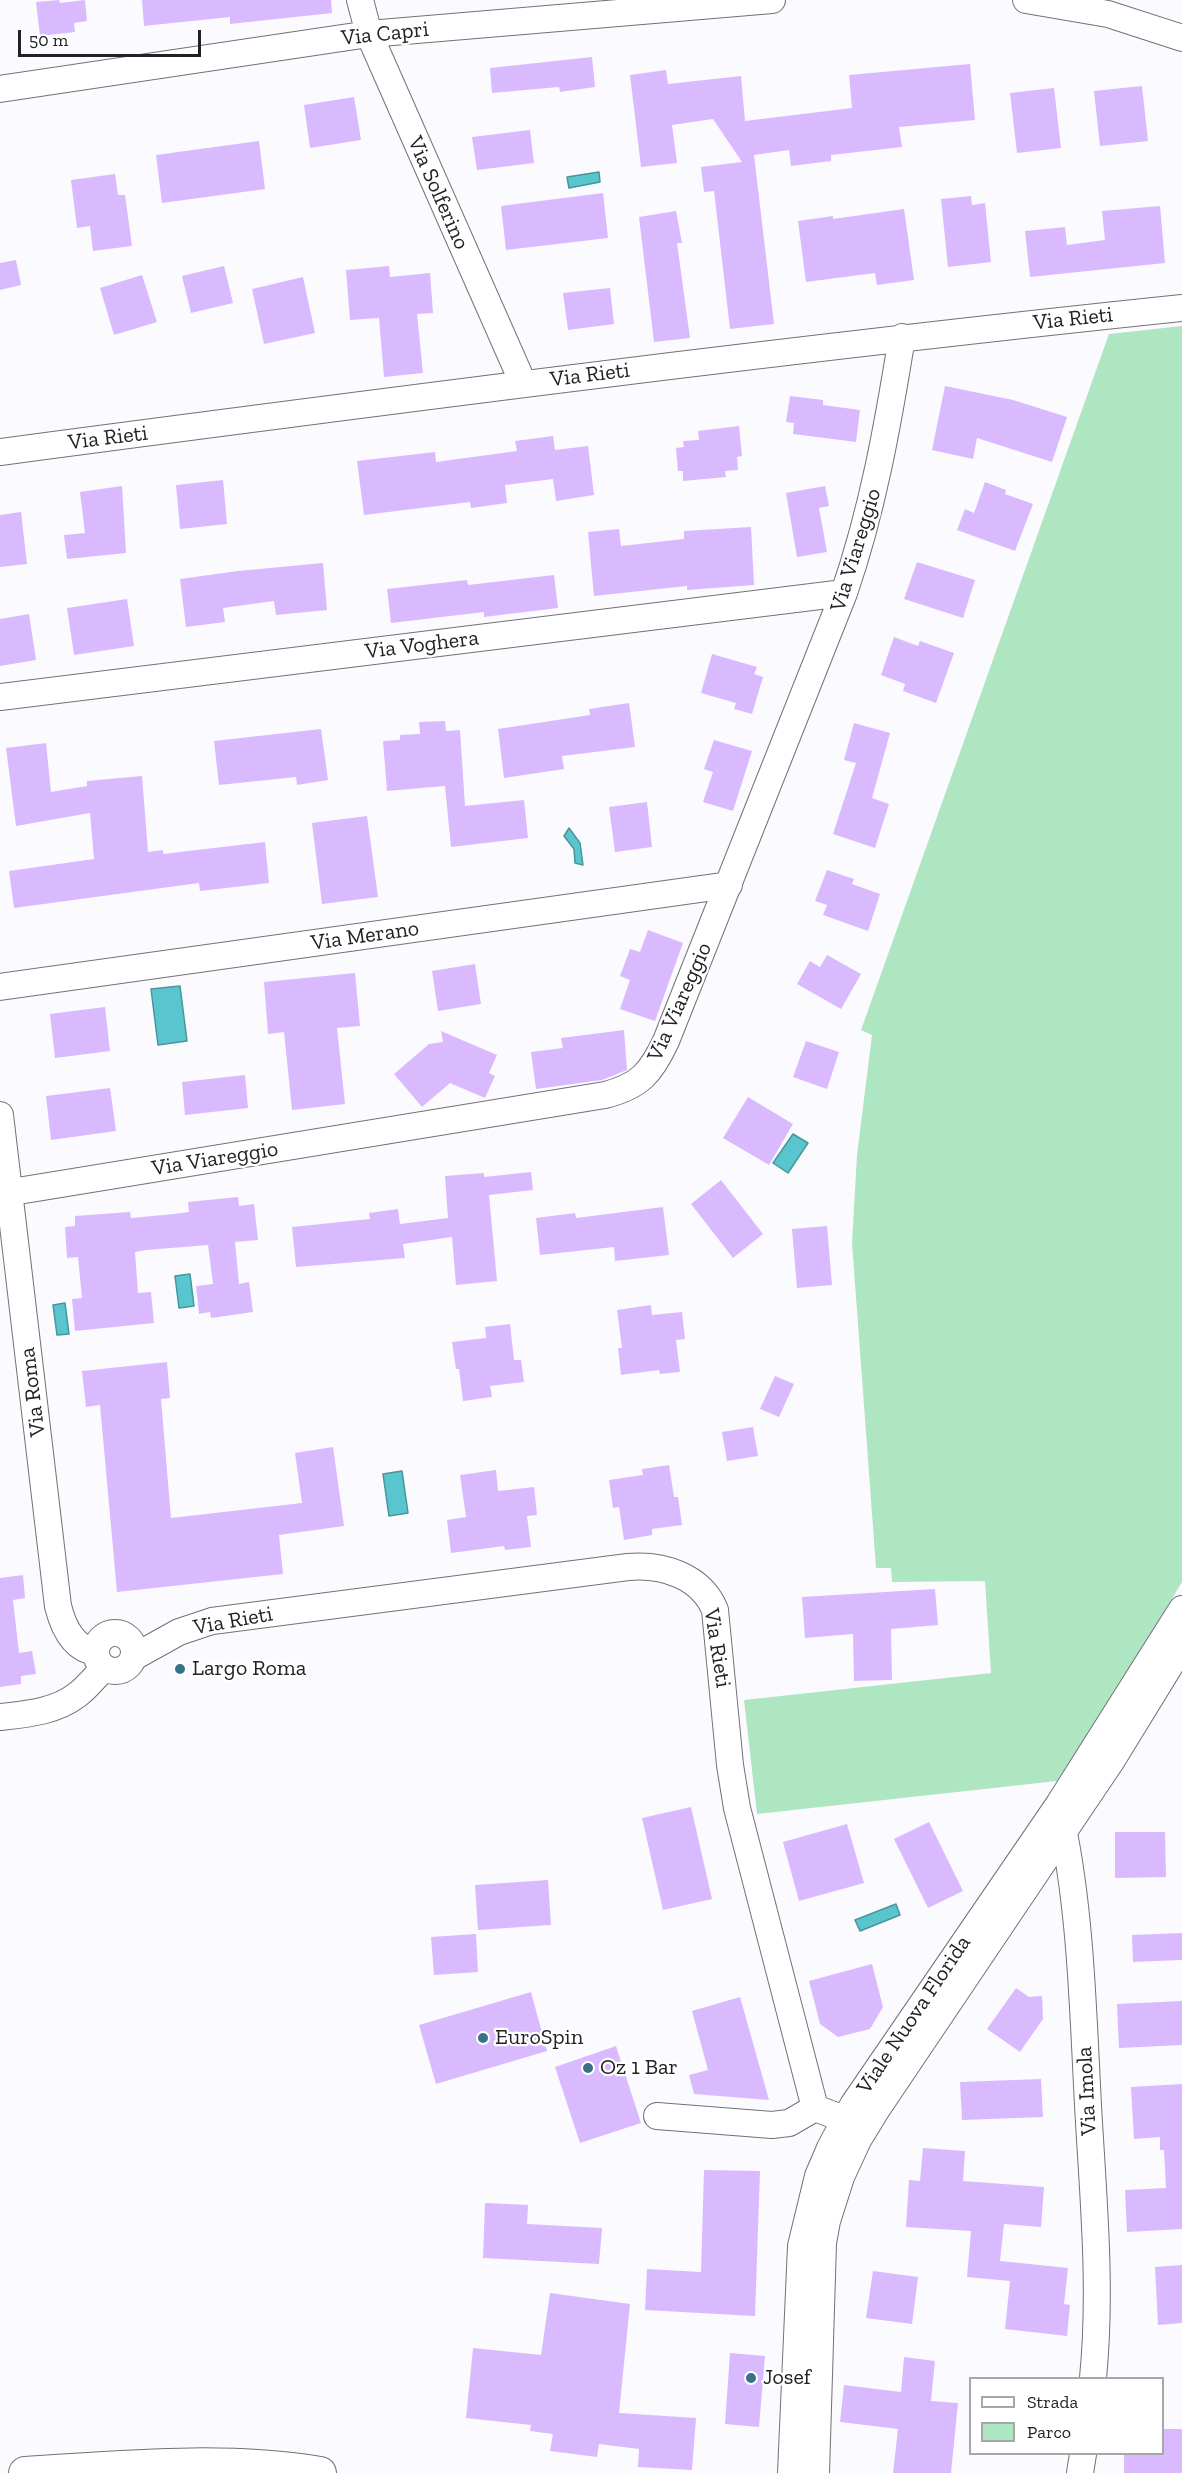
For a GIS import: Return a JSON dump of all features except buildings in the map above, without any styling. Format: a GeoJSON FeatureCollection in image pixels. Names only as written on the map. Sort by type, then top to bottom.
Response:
{"type":"FeatureCollection","features":[{"type":"Feature","properties":{"kind":"main road"},"geometry":{"type":"LineString","coordinates":[[25,2473],[127,2467],[248,2464],[320,2473]]}},
{"type":"Feature","properties":{"kind":"street","name":"Via Solferino"},"geometry":{"type":"LineString","coordinates":[[360,0],[369,34],[523,383]]}},
{"type":"Feature","properties":{"kind":"street","name":"Via Capri"},"geometry":{"type":"LineString","coordinates":[[0,89],[369,34],[772,0]]}},
{"type":"Feature","properties":{"kind":"street"},"geometry":{"type":"LineString","coordinates":[[1026,0],[1108,14],[1182,38]]}},
{"type":"Feature","properties":{"kind":"street","name":"Via Rieti"},"geometry":{"type":"LineString","coordinates":[[0,452],[523,383],[902,337],[1182,308]]}},
{"type":"Feature","properties":{"kind":"street","name":"Via Viareggio"},"geometry":{"type":"LineString","coordinates":[[5,1193],[605,1095],[629,1088],[646,1074],[660,1054],[844,593],[864,533],[880,469],[902,337]]}},
{"type":"Feature","properties":{"kind":"street","name":"Via Voghera"},"geometry":{"type":"LineString","coordinates":[[0,697],[844,593]]}},
{"type":"Feature","properties":{"kind":"street","name":"Via Merano"},"geometry":{"type":"LineString","coordinates":[[0,987],[729,885]]}},
{"type":"Feature","properties":{"kind":"street","name":"Via Roma"},"geometry":{"type":"LineString","coordinates":[[0,1115],[5,1193],[58,1606],[73,1638],[100,1660]]}},
{"type":"Feature","properties":{"kind":"street","name":"Via Rieti"},"geometry":{"type":"LineString","coordinates":[[100,1660],[100,1640],[117,1633],[129,1639],[134,1650],[134,1657],[179,1632],[212,1621],[628,1567],[660,1568],[692,1581],[706,1594],[715,1610],[730,1765],[737,1808],[815,2108]]}},
{"type":"Feature","properties":{"kind":"street","name":"Viale Nuova Florida"},"geometry":{"type":"LineString","coordinates":[[791,2473],[801,2246],[818,2176],[844,2119],[1059,1804],[1182,1609]]}},
{"type":"Feature","properties":{"kind":"street","name":"Viale Nuova Florida"},"geometry":{"type":"LineString","coordinates":[[816,2473],[821,2264],[827,2221],[841,2177],[858,2140],[877,2109],[1064,1832],[1182,1646]]}},
{"type":"Feature","properties":{"kind":"street"},"geometry":{"type":"LineString","coordinates":[[0,1717],[41,1712],[77,1696],[100,1660]]}},
{"type":"Feature","properties":{"kind":"street","name":"Via Imola"},"geometry":{"type":"LineString","coordinates":[[1059,1804],[1079,1944],[1096,2241],[1097,2304],[1093,2377]]}},
{"type":"Feature","properties":{"kind":"street"},"geometry":{"type":"LineString","coordinates":[[657,2116],[772,2125],[789,2123],[815,2108],[844,2119]]}},
{"type":"Feature","properties":{"kind":"street"},"geometry":{"type":"LineString","coordinates":[[1080,2473],[1083,2455]]}},
{"type":"Feature","properties":{"kind":"green space"},"geometry":{"type":"Polygon","coordinates":[[[1182,326],[1182,1582],[1123,1680],[1057,1781],[757,1814],[744,1700],[991,1673],[985,1581],[892,1582],[891,1568],[876,1568],[852,1243],[857,1155],[872,1035],[861,1030],[1109,334],[1182,326]]]}},
{"type":"Feature","properties":{"kind":"water"},"geometry":{"type":"Polygon","coordinates":[[[599,172],[600,182],[569,188],[567,177],[599,172]]]}},
{"type":"Feature","properties":{"kind":"water"},"geometry":{"type":"Polygon","coordinates":[[[569,828],[580,843],[583,865],[575,863],[574,849],[564,836],[569,828]]]}},
{"type":"Feature","properties":{"kind":"water"},"geometry":{"type":"Polygon","coordinates":[[[180,986],[187,1041],[158,1045],[151,989],[180,986]]]}},
{"type":"Feature","properties":{"kind":"water"},"geometry":{"type":"Polygon","coordinates":[[[793,1134],[808,1143],[788,1173],[773,1163],[793,1134]]]}},
{"type":"Feature","properties":{"kind":"water"},"geometry":{"type":"Polygon","coordinates":[[[190,1274],[194,1306],[179,1308],[175,1276],[190,1274]]]}},
{"type":"Feature","properties":{"kind":"water"},"geometry":{"type":"Polygon","coordinates":[[[65,1303],[69,1334],[57,1335],[53,1305],[65,1303]]]}},
{"type":"Feature","properties":{"kind":"water"},"geometry":{"type":"Polygon","coordinates":[[[402,1471],[408,1513],[389,1516],[383,1474],[402,1471]]]}},
{"type":"Feature","properties":{"kind":"water"},"geometry":{"type":"Polygon","coordinates":[[[896,1904],[900,1915],[860,1931],[855,1920],[896,1904]]]}},
{"type":"Feature","properties":{"kind":"place","name":"Largo Roma"},"geometry":{"type":"Point","coordinates":[180,1669]}},
{"type":"Feature","properties":{"kind":"place","name":"EuroSpin"},"geometry":{"type":"Point","coordinates":[483,2038]}},
{"type":"Feature","properties":{"kind":"place","name":"Oz 1 Bar"},"geometry":{"type":"Point","coordinates":[588,2068]}},
{"type":"Feature","properties":{"kind":"place","name":"Josef"},"geometry":{"type":"Point","coordinates":[751,2378]}}]}
